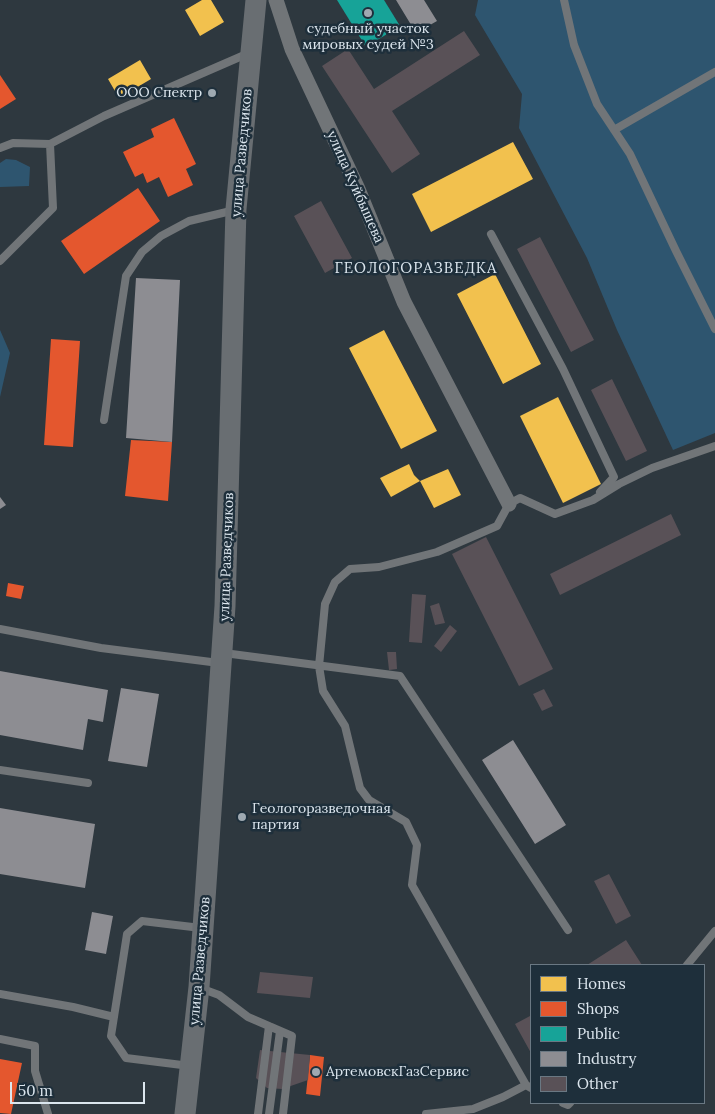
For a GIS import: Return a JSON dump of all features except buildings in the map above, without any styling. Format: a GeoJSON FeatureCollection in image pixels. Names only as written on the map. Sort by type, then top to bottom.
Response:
{"type":"FeatureCollection","features":[{"type":"Feature","properties":{"kind":"main road","name":"улица Разведчиков"},"geometry":{"type":"LineString","coordinates":[[185,1114],[199,987],[221,658],[229,504],[236,209],[256,0]]}},
{"type":"Feature","properties":{"kind":"street","name":"улица Куйбышева"},"geometry":{"type":"LineString","coordinates":[[276,0],[292,49],[358,189],[404,302],[510,504]]}},
{"type":"Feature","properties":{"kind":"lane"},"geometry":{"type":"LineString","coordinates":[[564,0],[574,45],[597,104],[630,154],[715,329]]}},
{"type":"Feature","properties":{"kind":"lane"},"geometry":{"type":"LineString","coordinates":[[0,148],[12,143],[50,144],[104,116],[250,52]]}},
{"type":"Feature","properties":{"kind":"lane"},"geometry":{"type":"LineString","coordinates":[[614,130],[715,72]]}},
{"type":"Feature","properties":{"kind":"lane"},"geometry":{"type":"LineString","coordinates":[[0,261],[53,208],[50,144]]}},
{"type":"Feature","properties":{"kind":"lane"},"geometry":{"type":"LineString","coordinates":[[104,420],[126,276],[142,252],[161,236],[189,221],[236,209]]}},
{"type":"Feature","properties":{"kind":"lane"},"geometry":{"type":"LineString","coordinates":[[491,234],[563,370],[614,477],[593,500]]}},
{"type":"Feature","properties":{"kind":"lane"},"geometry":{"type":"LineString","coordinates":[[426,1114],[472,1109],[528,1086],[412,885],[417,845],[406,822],[369,800],[360,788],[345,726],[323,691],[319,666],[324,604],[335,582],[350,569],[379,567],[438,552],[497,526],[510,504],[520,498],[556,514],[593,500],[619,484],[652,468],[715,446]]}},
{"type":"Feature","properties":{"kind":"lane"},"geometry":{"type":"LineString","coordinates":[[0,629],[101,648],[319,666],[400,676],[568,930]]}},
{"type":"Feature","properties":{"kind":"lane"},"geometry":{"type":"LineString","coordinates":[[0,770],[88,783]]}},
{"type":"Feature","properties":{"kind":"lane"},"geometry":{"type":"LineString","coordinates":[[190,1066],[126,1058],[111,1036],[127,934],[142,921],[203,928]]}},
{"type":"Feature","properties":{"kind":"lane"},"geometry":{"type":"LineString","coordinates":[[688,964],[715,931]]}},
{"type":"Feature","properties":{"kind":"lane"},"geometry":{"type":"LineString","coordinates":[[199,987],[219,996],[248,1017],[292,1036],[283,1114]]}},
{"type":"Feature","properties":{"kind":"lane"},"geometry":{"type":"LineString","coordinates":[[0,994],[73,1007],[114,1018]]}},
{"type":"Feature","properties":{"kind":"lane"},"geometry":{"type":"LineString","coordinates":[[258,1114],[269,1026]]}},
{"type":"Feature","properties":{"kind":"lane"},"geometry":{"type":"LineString","coordinates":[[270,1114],[280,1031]]}},
{"type":"Feature","properties":{"kind":"lane"},"geometry":{"type":"LineString","coordinates":[[0,1038],[35,1046],[35,1071],[48,1114]]}},
{"type":"Feature","properties":{"kind":"shaded area"},"geometry":{"type":"Polygon","coordinates":[[[478,0],[715,0],[715,433],[673,450],[617,330],[587,258],[519,128],[522,94],[475,15],[478,0]]]}},
{"type":"Feature","properties":{"kind":"shaded area"},"geometry":{"type":"Polygon","coordinates":[[[6,159],[16,160],[30,167],[29,186],[0,187],[0,163],[6,159]]]}},
{"type":"Feature","properties":{"kind":"shaded area"},"geometry":{"type":"Polygon","coordinates":[[[0,330],[10,353],[0,397],[0,330]]]}},
{"type":"Feature","properties":{"kind":"place","name":"судебный участок мировых судей №3"},"geometry":{"type":"Point","coordinates":[368,13]}},
{"type":"Feature","properties":{"kind":"place","name":"ООО Спектр"},"geometry":{"type":"Point","coordinates":[212,93]}},
{"type":"Feature","properties":{"kind":"place","name":"Геологоразведочная партия"},"geometry":{"type":"Point","coordinates":[242,817]}},
{"type":"Feature","properties":{"kind":"place","name":"АртемовскГазСервис"},"geometry":{"type":"Point","coordinates":[316,1072]}},
{"type":"Feature","properties":{"kind":"district","name":"ГЕОЛОГОРАЗВЕДКА"},"geometry":{"type":"Point","coordinates":[416,269]}}]}
